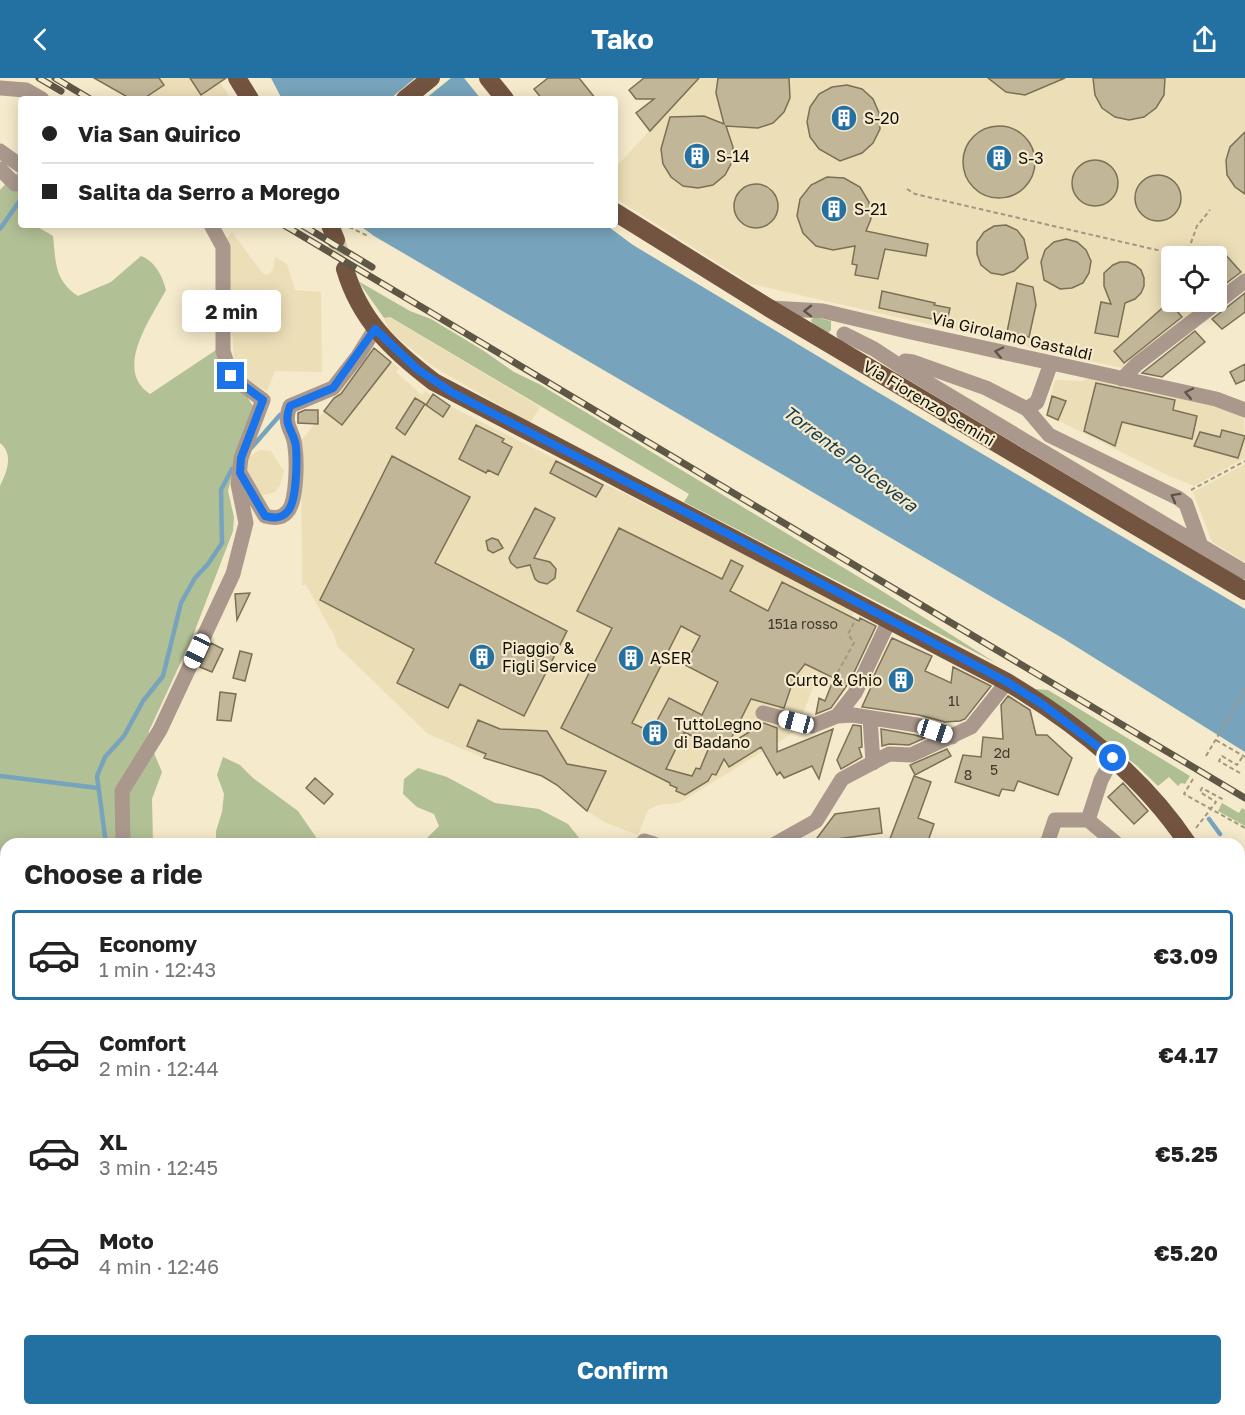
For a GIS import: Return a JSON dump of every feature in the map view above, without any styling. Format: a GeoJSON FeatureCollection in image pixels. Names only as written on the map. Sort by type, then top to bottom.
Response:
{"type":"FeatureCollection","features":[{"type":"Feature","properties":{"kind":"main road"},"geometry":{"type":"LineString","coordinates":[[237,78],[248,96]]}},
{"type":"Feature","properties":{"kind":"main road"},"geometry":{"type":"LineString","coordinates":[[409,96],[431,78]]}},
{"type":"Feature","properties":{"kind":"main road"},"geometry":{"type":"LineString","coordinates":[[488,78],[503,96]]}},
{"type":"Feature","properties":{"kind":"main road","name":"Via Fiorenzo Semini"},"geometry":{"type":"LineString","coordinates":[[618,214],[769,308],[1245,591]]}},
{"type":"Feature","properties":{"kind":"main road"},"geometry":{"type":"LineString","coordinates":[[345,269],[357,302],[375,329],[417,369],[453,393],[732,536],[1007,682],[1042,704],[1113,758],[1192,837]]}},
{"type":"Feature","properties":{"kind":"street"},"geometry":{"type":"LineString","coordinates":[[0,88],[26,90],[37,96]]}},
{"type":"Feature","properties":{"kind":"street"},"geometry":{"type":"LineString","coordinates":[[0,151],[18,164]]}},
{"type":"Feature","properties":{"kind":"street"},"geometry":{"type":"LineString","coordinates":[[0,169],[15,184]]}},
{"type":"Feature","properties":{"kind":"street"},"geometry":{"type":"LineString","coordinates":[[123,838],[122,791],[160,730],[233,574],[246,523],[238,484],[241,458],[263,400],[231,376],[223,351],[223,247],[213,228]]}},
{"type":"Feature","properties":{"kind":"street"},"geometry":{"type":"LineString","coordinates":[[1122,379],[1137,363],[1245,281]]}},
{"type":"Feature","properties":{"kind":"street","name":"Via Girolamo Gastaldi"},"geometry":{"type":"LineString","coordinates":[[769,308],[823,311],[1216,399],[1245,410]]}},
{"type":"Feature","properties":{"kind":"street"},"geometry":{"type":"LineString","coordinates":[[846,353],[844,334],[856,319]]}},
{"type":"Feature","properties":{"kind":"street"},"geometry":{"type":"LineString","coordinates":[[240,473],[265,516],[274,518],[288,512],[292,506],[296,474],[296,444],[287,424],[290,406],[333,388],[375,329]]}},
{"type":"Feature","properties":{"kind":"street"},"geometry":{"type":"LineString","coordinates":[[844,334],[874,349],[1245,572]]}},
{"type":"Feature","properties":{"kind":"street"},"geometry":{"type":"LineString","coordinates":[[903,368],[905,361],[914,362],[986,387],[1027,409],[1049,435],[1178,498],[1186,504],[1201,546]]}},
{"type":"Feature","properties":{"kind":"street"},"geometry":{"type":"LineString","coordinates":[[1027,409],[1037,402],[1052,363]]}},
{"type":"Feature","properties":{"kind":"street"},"geometry":{"type":"LineString","coordinates":[[837,716],[855,693],[889,621]]}},
{"type":"Feature","properties":{"kind":"street"},"geometry":{"type":"LineString","coordinates":[[786,838],[816,821],[842,779],[889,754],[911,755],[971,727],[1007,682]]}},
{"type":"Feature","properties":{"kind":"street"},"geometry":{"type":"LineString","coordinates":[[763,713],[812,726],[837,716],[852,715],[917,725],[952,736]]}},
{"type":"Feature","properties":{"kind":"street"},"geometry":{"type":"LineString","coordinates":[[870,718],[873,763]]}},
{"type":"Feature","properties":{"kind":"street"},"geometry":{"type":"LineString","coordinates":[[1088,820],[1101,780],[1113,758]]}},
{"type":"Feature","properties":{"kind":"street"},"geometry":{"type":"LineString","coordinates":[[1049,838],[1055,820],[1088,820],[1110,838]]}},
{"type":"Feature","properties":{"kind":"path"},"geometry":{"type":"LineString","coordinates":[[907,189],[915,194],[1183,256],[1188,250],[1197,226],[1210,210]]}},
{"type":"Feature","properties":{"kind":"path"},"geometry":{"type":"LineString","coordinates":[[337,230],[356,229],[368,236]]}},
{"type":"Feature","properties":{"kind":"path"},"geometry":{"type":"LineString","coordinates":[[1189,491],[1245,461]]}},
{"type":"Feature","properties":{"kind":"path"},"geometry":{"type":"LineString","coordinates":[[834,679],[854,643],[848,634],[857,616]]}},
{"type":"Feature","properties":{"kind":"path"},"geometry":{"type":"LineString","coordinates":[[1206,756],[1245,690]]}},
{"type":"Feature","properties":{"kind":"path"},"geometry":{"type":"LineString","coordinates":[[1216,740],[1244,756],[1238,765],[1222,756],[1219,761],[1240,773]]}},
{"type":"Feature","properties":{"kind":"path"},"geometry":{"type":"LineString","coordinates":[[1193,779],[1184,794],[1245,828]]}},
{"type":"Feature","properties":{"kind":"path"},"geometry":{"type":"LineString","coordinates":[[1192,837],[1216,801],[1200,792],[1202,788],[1224,800]]}},
{"type":"Feature","properties":{"kind":"shaded area"},"geometry":{"type":"Polygon","coordinates":[[[94,78],[217,78],[229,96],[126,96],[94,78]]]}},
{"type":"Feature","properties":{"kind":"shaded area"},"geometry":{"type":"Polygon","coordinates":[[[698,78],[1245,78],[1245,278],[1227,292],[1227,246],[1161,246],[1161,312],[1202,312],[1126,369],[751,284],[618,200],[618,165],[698,78]]]}},
{"type":"Feature","properties":{"kind":"shaded area"},"geometry":{"type":"Polygon","coordinates":[[[232,232],[263,274],[268,275],[273,269],[275,257],[287,264],[295,290],[321,292],[322,372],[275,371],[267,391],[238,374],[234,368],[228,248],[225,240],[232,232]]]}},
{"type":"Feature","properties":{"kind":"shaded area"},"geometry":{"type":"Polygon","coordinates":[[[389,317],[540,407],[530,423],[434,367],[388,328],[384,318],[389,317]]]}},
{"type":"Feature","properties":{"kind":"shaded area"},"geometry":{"type":"Polygon","coordinates":[[[373,348],[399,368],[396,372],[422,395],[426,391],[431,396],[433,394],[450,406],[855,610],[843,636],[850,639],[831,681],[818,675],[796,731],[679,803],[658,805],[648,810],[638,835],[606,823],[542,776],[484,758],[428,734],[337,646],[335,637],[306,585],[302,585],[301,441],[373,348]]]}},
{"type":"Feature","properties":{"kind":"shaded area"},"geometry":{"type":"Polygon","coordinates":[[[1097,376],[1218,406],[1244,419],[1245,458],[1194,486],[1167,475],[1047,415],[1055,380],[1082,381],[1097,376]]]}},
{"type":"Feature","properties":{"kind":"shaded area"},"geometry":{"type":"Polygon","coordinates":[[[259,450],[271,451],[284,471],[280,485],[275,492],[263,495],[254,488],[246,469],[248,458],[259,450]]]}},
{"type":"Feature","properties":{"kind":"shaded area"},"geometry":{"type":"Polygon","coordinates":[[[1245,464],[1245,562],[1212,542],[1193,492],[1245,464]]]}},
{"type":"Feature","properties":{"kind":"green space"},"geometry":{"type":"Polygon","coordinates":[[[18,173],[18,228],[39,228],[53,236],[60,277],[64,284],[78,296],[111,282],[141,256],[154,266],[163,280],[166,290],[138,344],[135,372],[139,384],[150,394],[216,350],[255,409],[238,451],[228,491],[234,517],[233,531],[192,638],[149,731],[148,739],[162,772],[152,799],[153,838],[0,838],[0,486],[7,469],[8,458],[7,452],[0,443],[0,190],[18,173]]]}},
{"type":"Feature","properties":{"kind":"green space"},"geometry":{"type":"Polygon","coordinates":[[[358,281],[410,311],[431,319],[514,372],[539,384],[882,591],[996,663],[684,502],[689,494],[390,317],[384,318],[358,281]]]}},
{"type":"Feature","properties":{"kind":"green space"},"geometry":{"type":"Polygon","coordinates":[[[814,317],[831,321],[831,330],[828,333],[813,325],[811,320],[814,317]]]}},
{"type":"Feature","properties":{"kind":"green space"},"geometry":{"type":"Polygon","coordinates":[[[1035,689],[1048,690],[1190,776],[1185,784],[1181,783],[1178,786],[1169,777],[1158,786],[1136,765],[1035,689]]]}},
{"type":"Feature","properties":{"kind":"green space"},"geometry":{"type":"Polygon","coordinates":[[[223,757],[240,765],[253,778],[298,811],[317,838],[216,838],[224,794],[217,775],[223,757]]]}},
{"type":"Feature","properties":{"kind":"green space"},"geometry":{"type":"Polygon","coordinates":[[[418,768],[447,777],[495,803],[539,809],[568,824],[579,838],[427,838],[439,826],[434,814],[417,807],[403,794],[404,779],[418,768]]]}},
{"type":"Feature","properties":{"kind":"green space"},"geometry":{"type":"Polygon","coordinates":[[[1222,803],[1239,813],[1242,808],[1245,810],[1245,826],[1218,811],[1222,803]]]}},
{"type":"Feature","properties":{"kind":"water"},"geometry":{"type":"Polygon","coordinates":[[[271,78],[464,78],[479,96],[280,96],[271,78]]]}},
{"type":"Feature","properties":{"kind":"water","name":"Torrente Polcevera"},"geometry":{"type":"Polygon","coordinates":[[[363,228],[610,228],[633,245],[869,387],[1245,609],[1245,752],[1064,639],[363,228]]]}},
{"type":"Feature","properties":{"kind":"pier"},"geometry":{"type":"Polygon","coordinates":[[[415,78],[451,78],[429,96],[394,96],[415,78]]]}},
{"type":"Feature","properties":{"kind":"building"},"geometry":{"type":"Polygon","coordinates":[[[94,78],[159,78],[164,85],[148,96],[126,96],[94,78]]]}},
{"type":"Feature","properties":{"kind":"building"},"geometry":{"type":"Polygon","coordinates":[[[190,78],[226,78],[201,95],[190,78]]]}},
{"type":"Feature","properties":{"kind":"building"},"geometry":{"type":"Polygon","coordinates":[[[548,78],[579,78],[594,96],[540,96],[534,89],[548,78]]]}},
{"type":"Feature","properties":{"kind":"building"},"geometry":{"type":"Polygon","coordinates":[[[644,78],[699,78],[650,131],[636,113],[654,99],[636,99],[629,90],[644,78]]]}},
{"type":"Feature","properties":{"kind":"building"},"geometry":{"type":"Polygon","coordinates":[[[718,78],[789,78],[790,98],[784,112],[773,123],[758,128],[726,126],[733,147],[732,162],[725,175],[713,185],[698,188],[683,186],[671,177],[663,164],[661,149],[670,117],[704,116],[724,124],[716,93],[718,78]]]}},
{"type":"Feature","properties":{"kind":"building"},"geometry":{"type":"Polygon","coordinates":[[[988,78],[1065,78],[1025,95],[1006,92],[988,78]]]}},
{"type":"Feature","properties":{"kind":"building"},"geometry":{"type":"Polygon","coordinates":[[[1093,78],[1165,78],[1164,95],[1156,108],[1144,117],[1129,120],[1115,117],[1102,108],[1095,95],[1093,78]]]}},
{"type":"Feature","properties":{"kind":"building","name":"S-20"},"geometry":{"type":"Polygon","coordinates":[[[847,85],[862,89],[873,99],[879,113],[880,129],[873,143],[862,153],[840,161],[819,149],[810,137],[807,122],[810,107],[819,94],[832,87],[847,85]]]}},
{"type":"Feature","properties":{"kind":"building","name":"S-3"},"geometry":{"type":"Polygon","coordinates":[[[999,126],[1019,132],[1029,142],[1035,162],[1029,182],[1019,192],[999,198],[979,192],[969,182],[963,162],[969,142],[979,132],[999,126]]]}},
{"type":"Feature","properties":{"kind":"building"},"geometry":{"type":"Polygon","coordinates":[[[1245,132],[1245,194],[1235,187],[1227,175],[1226,160],[1230,147],[1245,132]]]}},
{"type":"Feature","properties":{"kind":"building"},"geometry":{"type":"Polygon","coordinates":[[[1095,160],[1111,167],[1118,183],[1111,199],[1095,206],[1079,199],[1072,183],[1079,167],[1095,160]]]}},
{"type":"Feature","properties":{"kind":"building"},"geometry":{"type":"Polygon","coordinates":[[[1158,175],[1174,182],[1181,198],[1174,214],[1158,221],[1142,214],[1135,198],[1142,182],[1158,175]]]}},
{"type":"Feature","properties":{"kind":"building","name":"S-21"},"geometry":{"type":"Polygon","coordinates":[[[827,177],[844,178],[860,187],[869,202],[871,219],[866,231],[928,244],[926,256],[885,249],[878,279],[855,275],[857,265],[852,264],[855,246],[833,250],[816,246],[803,233],[797,216],[800,199],[811,185],[827,177]]]}},
{"type":"Feature","properties":{"kind":"building"},"geometry":{"type":"Polygon","coordinates":[[[756,184],[771,191],[778,206],[771,221],[756,228],[741,221],[734,206],[741,191],[756,184]]]}},
{"type":"Feature","properties":{"kind":"building"},"geometry":{"type":"Polygon","coordinates":[[[1006,225],[1017,230],[1024,239],[1028,258],[1014,271],[1003,275],[991,273],[981,265],[977,254],[977,242],[984,232],[994,226],[1006,225]]]}},
{"type":"Feature","properties":{"kind":"building"},"geometry":{"type":"Polygon","coordinates":[[[1066,239],[1077,242],[1086,250],[1091,261],[1089,273],[1083,283],[1072,288],[1060,289],[1044,280],[1041,262],[1045,250],[1054,242],[1066,239]]]}},
{"type":"Feature","properties":{"kind":"building"},"geometry":{"type":"Polygon","coordinates":[[[1227,256],[1241,272],[1227,283],[1227,256]]]}},
{"type":"Feature","properties":{"kind":"building"},"geometry":{"type":"Polygon","coordinates":[[[1120,262],[1128,262],[1141,270],[1144,286],[1135,299],[1125,303],[1118,337],[1095,333],[1101,302],[1111,304],[1104,286],[1104,273],[1120,262]]]}},
{"type":"Feature","properties":{"kind":"building"},"geometry":{"type":"Polygon","coordinates":[[[1017,283],[1033,287],[1036,305],[1029,337],[1007,332],[1017,283]]]}},
{"type":"Feature","properties":{"kind":"building"},"geometry":{"type":"Polygon","coordinates":[[[882,291],[950,308],[947,322],[879,308],[882,291]]]}},
{"type":"Feature","properties":{"kind":"building"},"geometry":{"type":"Polygon","coordinates":[[[1245,293],[1245,312],[1222,329],[1212,319],[1221,312],[1227,312],[1227,307],[1245,293]]]}},
{"type":"Feature","properties":{"kind":"building"},"geometry":{"type":"Polygon","coordinates":[[[1161,309],[1161,312],[1178,312],[1182,317],[1124,363],[1114,351],[1161,309]]]}},
{"type":"Feature","properties":{"kind":"building"},"geometry":{"type":"Polygon","coordinates":[[[1195,331],[1205,342],[1162,377],[1142,373],[1195,331]]]}},
{"type":"Feature","properties":{"kind":"building"},"geometry":{"type":"Polygon","coordinates":[[[374,348],[391,362],[342,425],[324,411],[334,398],[341,394],[374,348]]]}},
{"type":"Feature","properties":{"kind":"building"},"geometry":{"type":"Polygon","coordinates":[[[1245,364],[1245,380],[1236,384],[1230,372],[1245,364]]]}},
{"type":"Feature","properties":{"kind":"building"},"geometry":{"type":"Polygon","coordinates":[[[1096,383],[1175,400],[1173,410],[1197,416],[1192,439],[1122,422],[1115,446],[1084,431],[1096,383]]]}},
{"type":"Feature","properties":{"kind":"building"},"geometry":{"type":"Polygon","coordinates":[[[433,394],[450,406],[443,417],[426,405],[433,394]]]}},
{"type":"Feature","properties":{"kind":"building"},"geometry":{"type":"Polygon","coordinates":[[[1052,396],[1066,401],[1058,420],[1047,415],[1052,396]]]}},
{"type":"Feature","properties":{"kind":"building"},"geometry":{"type":"Polygon","coordinates":[[[415,398],[425,404],[405,435],[396,428],[415,398]]]}},
{"type":"Feature","properties":{"kind":"building"},"geometry":{"type":"Polygon","coordinates":[[[305,410],[318,410],[318,424],[298,423],[298,413],[305,410]]]}},
{"type":"Feature","properties":{"kind":"building"},"geometry":{"type":"Polygon","coordinates":[[[476,425],[504,439],[502,442],[512,447],[498,475],[488,470],[486,473],[459,459],[476,425]]]}},
{"type":"Feature","properties":{"kind":"building"},"geometry":{"type":"Polygon","coordinates":[[[1222,430],[1245,436],[1238,458],[1194,446],[1200,432],[1220,437],[1222,430]]]}},
{"type":"Feature","properties":{"kind":"building"},"geometry":{"type":"Polygon","coordinates":[[[392,456],[470,497],[435,563],[567,631],[524,716],[460,684],[448,708],[397,683],[414,649],[320,600],[392,456]]]}},
{"type":"Feature","properties":{"kind":"building"},"geometry":{"type":"Polygon","coordinates":[[[556,461],[603,485],[596,497],[550,473],[556,461]]]}},
{"type":"Feature","properties":{"kind":"building"},"geometry":{"type":"Polygon","coordinates":[[[535,508],[555,518],[534,558],[550,562],[556,569],[555,578],[547,584],[535,579],[530,565],[517,568],[509,558],[535,508]]]}},
{"type":"Feature","properties":{"kind":"building"},"geometry":{"type":"Polygon","coordinates":[[[619,528],[722,579],[731,560],[743,566],[730,591],[768,611],[782,582],[859,621],[860,618],[876,626],[850,681],[831,708],[816,714],[819,698],[825,701],[834,678],[805,664],[794,678],[784,708],[751,699],[728,745],[764,723],[777,728],[777,752],[833,729],[819,779],[812,766],[784,778],[780,772],[777,775],[761,747],[729,767],[724,759],[716,775],[712,774],[708,781],[685,795],[676,791],[677,788],[670,783],[561,728],[612,628],[577,611],[619,528]],[[681,626],[632,723],[651,732],[669,698],[702,715],[718,682],[685,665],[700,636],[681,626]],[[684,732],[666,769],[692,776],[696,768],[700,769],[710,745],[684,732]]]}},
{"type":"Feature","properties":{"kind":"building"},"geometry":{"type":"Polygon","coordinates":[[[492,538],[498,540],[503,548],[493,553],[488,550],[486,541],[492,538]]]}},
{"type":"Feature","properties":{"kind":"building"},"geometry":{"type":"Polygon","coordinates":[[[250,593],[237,620],[235,594],[250,593]]]}},
{"type":"Feature","properties":{"kind":"building"},"geometry":{"type":"Polygon","coordinates":[[[892,638],[932,656],[925,671],[951,683],[953,667],[991,686],[965,719],[960,721],[945,722],[919,715],[862,707],[871,687],[869,686],[892,638]]]}},
{"type":"Feature","properties":{"kind":"building"},"geometry":{"type":"Polygon","coordinates":[[[211,643],[223,649],[212,672],[200,667],[211,643]]]}},
{"type":"Feature","properties":{"kind":"building"},"geometry":{"type":"Polygon","coordinates":[[[240,651],[252,654],[245,681],[233,678],[240,651]]]}},
{"type":"Feature","properties":{"kind":"building"},"geometry":{"type":"Polygon","coordinates":[[[220,692],[236,694],[231,721],[217,720],[220,692]]]}},
{"type":"Feature","properties":{"kind":"building"},"geometry":{"type":"Polygon","coordinates":[[[1008,696],[1030,710],[1036,735],[1047,735],[1072,758],[1058,795],[1018,781],[1014,791],[1002,789],[999,796],[955,782],[963,755],[981,757],[983,737],[1003,739],[1001,705],[1008,696]]]}},
{"type":"Feature","properties":{"kind":"building"},"geometry":{"type":"Polygon","coordinates":[[[478,720],[500,729],[547,731],[567,764],[606,771],[587,811],[557,785],[542,776],[484,758],[486,754],[467,746],[478,720]]]}},
{"type":"Feature","properties":{"kind":"building"},"geometry":{"type":"Polygon","coordinates":[[[853,725],[861,726],[862,747],[859,748],[862,757],[841,769],[837,760],[853,725]]]}},
{"type":"Feature","properties":{"kind":"building"},"geometry":{"type":"Polygon","coordinates":[[[881,729],[925,738],[909,745],[882,746],[881,729]]]}},
{"type":"Feature","properties":{"kind":"building"},"geometry":{"type":"Polygon","coordinates":[[[947,749],[951,756],[915,775],[910,765],[947,749]]]}},
{"type":"Feature","properties":{"kind":"building"},"geometry":{"type":"Polygon","coordinates":[[[914,776],[931,782],[918,818],[934,824],[929,838],[890,838],[914,776]]]}},
{"type":"Feature","properties":{"kind":"building"},"geometry":{"type":"Polygon","coordinates":[[[315,778],[333,794],[324,804],[306,788],[315,778]]]}},
{"type":"Feature","properties":{"kind":"building"},"geometry":{"type":"Polygon","coordinates":[[[1123,783],[1148,811],[1134,824],[1108,797],[1123,783]]]}},
{"type":"Feature","properties":{"kind":"building"},"geometry":{"type":"Polygon","coordinates":[[[879,808],[882,833],[844,838],[817,838],[835,814],[879,808]]]}},
{"type":"Feature","properties":{"kind":"waterway"},"geometry":{"type":"LineString","coordinates":[[0,229],[18,203]]}},
{"type":"Feature","properties":{"kind":"waterway"},"geometry":{"type":"LineString","coordinates":[[252,447],[280,415]]}},
{"type":"Feature","properties":{"kind":"waterway"},"geometry":{"type":"LineString","coordinates":[[105,838],[97,776],[105,757],[124,736],[143,701],[163,676],[181,603],[195,578],[222,543],[221,490],[232,469]]}},
{"type":"Feature","properties":{"kind":"waterway"},"geometry":{"type":"LineString","coordinates":[[0,776],[98,788]]}},
{"type":"Feature","properties":{"kind":"waterway"},"geometry":{"type":"LineString","coordinates":[[1209,819],[1220,834]]}},
{"type":"Feature","properties":{"kind":"tunnel"},"geometry":{"type":"LineString","coordinates":[[336,240],[345,269]]}},
{"type":"Feature","properties":{"kind":"railway"},"geometry":{"type":"LineString","coordinates":[[39,78],[61,91]]}},
{"type":"Feature","properties":{"kind":"railway"},"geometry":{"type":"LineString","coordinates":[[55,78],[85,96]]}},
{"type":"Feature","properties":{"kind":"railway"},"geometry":{"type":"LineString","coordinates":[[289,228],[1245,798]]}},
{"type":"Feature","properties":{"kind":"railway"},"geometry":{"type":"LineString","coordinates":[[307,228],[372,267]]}},
{"type":"Feature","properties":{"kind":"place","name":"S-20"},"geometry":{"type":"Point","coordinates":[844,118]}},
{"type":"Feature","properties":{"kind":"place","name":"S-14"},"geometry":{"type":"Point","coordinates":[697,156]}},
{"type":"Feature","properties":{"kind":"place","name":"S-3"},"geometry":{"type":"Point","coordinates":[999,158]}},
{"type":"Feature","properties":{"kind":"place","name":"S-21"},"geometry":{"type":"Point","coordinates":[834,209]}},
{"type":"Feature","properties":{"kind":"place","name":"Piaggio & Figli Service"},"geometry":{"type":"Point","coordinates":[482,657]}},
{"type":"Feature","properties":{"kind":"place","name":"ASER"},"geometry":{"type":"Point","coordinates":[631,658]}},
{"type":"Feature","properties":{"kind":"place","name":"Curto & Ghio"},"geometry":{"type":"Point","coordinates":[901,680]}},
{"type":"Feature","properties":{"kind":"place","name":"TuttoLegno di Badano"},"geometry":{"type":"Point","coordinates":[655,733]}},
{"type":"Feature","properties":{"kind":"route"},"geometry":{"type":"LineString","coordinates":[[231,376],[263,400],[241,458],[240,473],[265,516],[274,518],[282,516],[292,506],[296,474],[296,444],[287,424],[290,406],[333,388],[358,356],[375,329],[434,382],[1007,682],[1042,704],[1113,758]]}}]}
